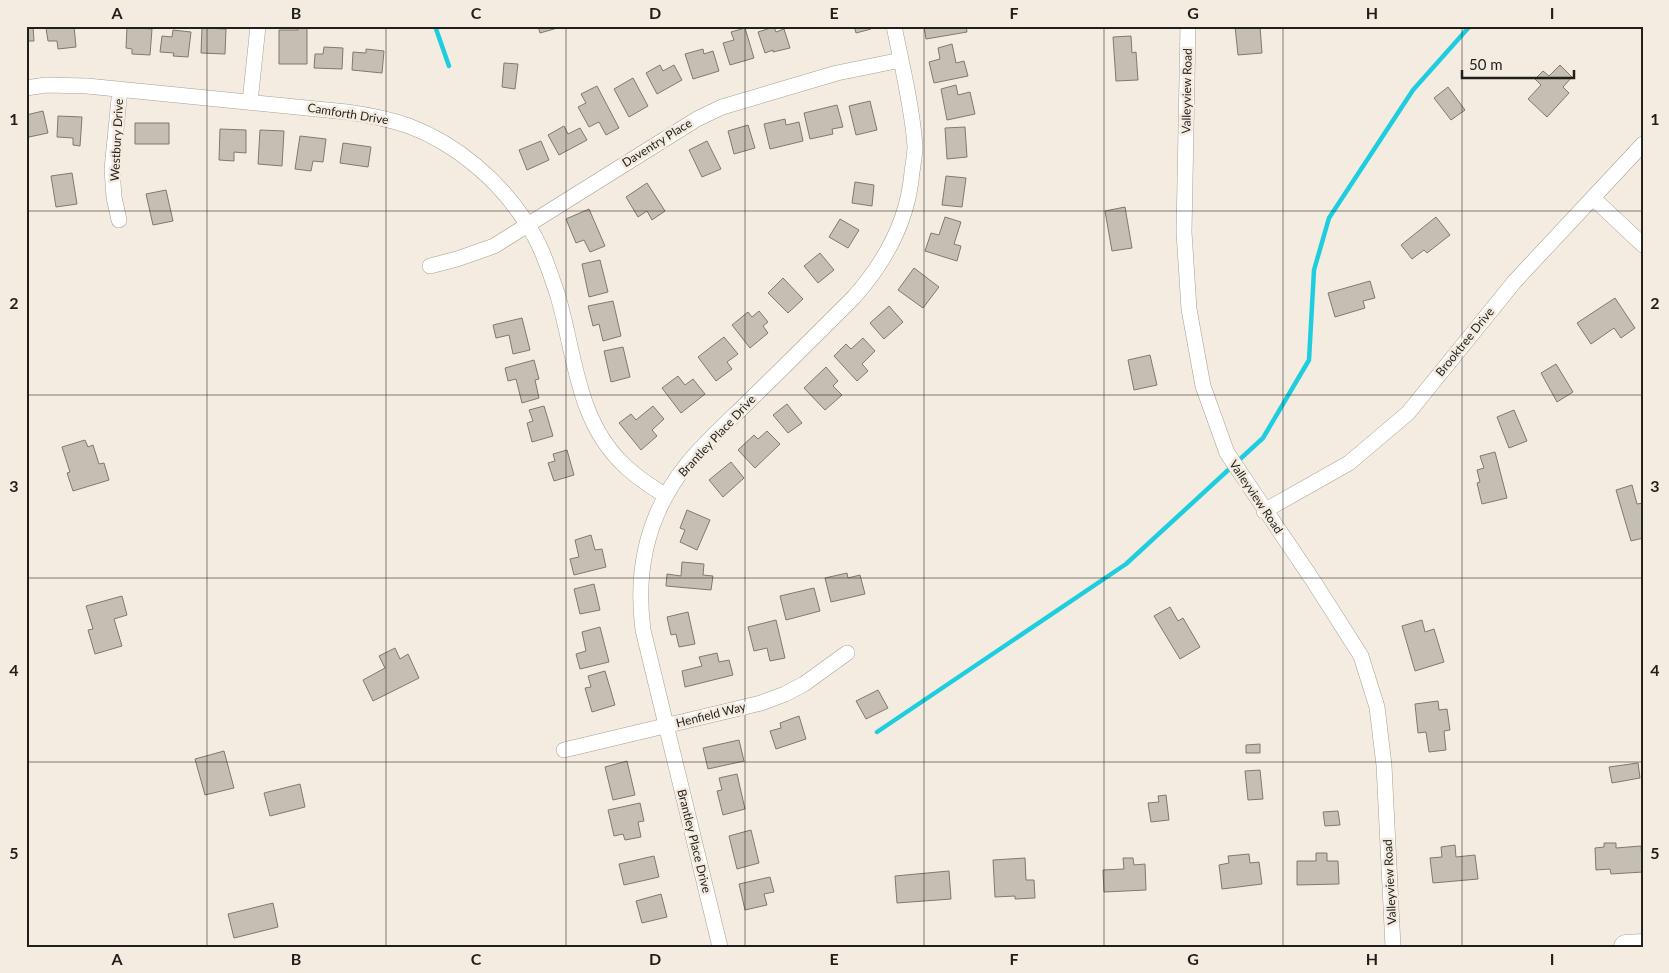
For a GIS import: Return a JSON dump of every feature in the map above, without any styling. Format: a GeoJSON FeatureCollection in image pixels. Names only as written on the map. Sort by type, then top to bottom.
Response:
{"type":"FeatureCollection","features":[{"type":"Feature","properties":{"kind":"main road"},"geometry":{"type":"LineString","coordinates":[[1626,947],[1643,946]]}},
{"type":"Feature","properties":{"kind":"street"},"geometry":{"type":"LineString","coordinates":[[250,102],[258,26]]}},
{"type":"Feature","properties":{"kind":"street","name":"Brantley Place Drive"},"geometry":{"type":"LineString","coordinates":[[720,947],[643,630],[640,581],[646,545],[656,516],[666,496],[689,462],[854,297],[870,279],[898,234],[911,192],[915,148],[911,110],[894,26]]}},
{"type":"Feature","properties":{"kind":"street","name":"Valleyview Road"},"geometry":{"type":"LineString","coordinates":[[1188,26],[1184,232],[1189,309],[1202,386],[1227,453],[1264,511],[1314,582],[1361,656],[1377,707],[1384,765],[1393,947]]}},
{"type":"Feature","properties":{"kind":"street","name":"Daventry Place"},"geometry":{"type":"LineString","coordinates":[[430,266],[457,260],[494,246],[697,118],[722,107],[837,73],[901,60]]}},
{"type":"Feature","properties":{"kind":"street","name":"Camforth Drive"},"geometry":{"type":"LineString","coordinates":[[26,88],[46,85],[88,86],[347,112],[378,117],[409,126],[444,143],[478,166],[506,195],[527,224],[537,242],[557,294],[582,395],[589,414],[599,433],[622,463],[643,481],[666,496]]}},
{"type":"Feature","properties":{"kind":"street","name":"Westbury Drive"},"geometry":{"type":"LineString","coordinates":[[119,220],[114,197],[112,169],[120,89]]}},
{"type":"Feature","properties":{"kind":"street","name":"Brooktree Drive"},"geometry":{"type":"LineString","coordinates":[[1264,511],[1349,463],[1408,413],[1516,281],[1643,144]]}},
{"type":"Feature","properties":{"kind":"street"},"geometry":{"type":"LineString","coordinates":[[1593,198],[1643,245]]}},
{"type":"Feature","properties":{"kind":"street","name":"Henfield Way"},"geometry":{"type":"LineString","coordinates":[[564,750],[666,726],[785,694],[804,684],[847,653]]}},
{"type":"Feature","properties":{"kind":"building"},"geometry":{"type":"Polygon","coordinates":[[[26,26],[33,26],[34,41],[28,41],[28,48],[26,48],[26,26]]]}},
{"type":"Feature","properties":{"kind":"building"},"geometry":{"type":"Polygon","coordinates":[[[74,26],[76,47],[58,49],[57,41],[48,41],[46,28],[74,26]]]}},
{"type":"Feature","properties":{"kind":"building"},"geometry":{"type":"Polygon","coordinates":[[[298,26],[307,26],[307,64],[279,64],[279,30],[298,30],[298,26]]]}},
{"type":"Feature","properties":{"kind":"building"},"geometry":{"type":"Polygon","coordinates":[[[538,26],[561,26],[561,27],[540,33],[538,26]]]}},
{"type":"Feature","properties":{"kind":"building"},"geometry":{"type":"Polygon","coordinates":[[[854,26],[870,26],[871,29],[856,33],[854,26]]]}},
{"type":"Feature","properties":{"kind":"building"},"geometry":{"type":"Polygon","coordinates":[[[924,26],[966,26],[967,32],[926,39],[924,26]]]}},
{"type":"Feature","properties":{"kind":"building"},"geometry":{"type":"Polygon","coordinates":[[[1235,26],[1260,26],[1262,53],[1238,55],[1235,26]]]}},
{"type":"Feature","properties":{"kind":"building"},"geometry":{"type":"Polygon","coordinates":[[[127,27],[152,29],[150,55],[132,54],[132,49],[126,48],[127,27]]]}},
{"type":"Feature","properties":{"kind":"building"},"geometry":{"type":"Polygon","coordinates":[[[774,27],[776,32],[784,29],[790,48],[765,53],[758,32],[774,27]]]}},
{"type":"Feature","properties":{"kind":"building"},"geometry":{"type":"Polygon","coordinates":[[[202,28],[226,29],[225,54],[201,53],[202,28]]]}},
{"type":"Feature","properties":{"kind":"building"},"geometry":{"type":"Polygon","coordinates":[[[745,28],[754,58],[730,65],[723,43],[734,40],[731,32],[745,28]]]}},
{"type":"Feature","properties":{"kind":"building"},"geometry":{"type":"Polygon","coordinates":[[[173,30],[191,32],[188,57],[173,56],[174,53],[160,52],[162,36],[172,37],[173,30]]]}},
{"type":"Feature","properties":{"kind":"building"},"geometry":{"type":"Polygon","coordinates":[[[1131,36],[1132,53],[1136,52],[1138,80],[1116,81],[1113,37],[1131,36]]]}},
{"type":"Feature","properties":{"kind":"building"},"geometry":{"type":"Polygon","coordinates":[[[952,44],[956,63],[964,61],[968,76],[934,83],[929,62],[940,59],[938,48],[952,44]]]}},
{"type":"Feature","properties":{"kind":"building"},"geometry":{"type":"Polygon","coordinates":[[[324,47],[343,48],[342,69],[314,68],[315,54],[323,54],[324,47]]]}},
{"type":"Feature","properties":{"kind":"building"},"geometry":{"type":"Polygon","coordinates":[[[366,49],[384,51],[382,73],[352,70],[353,52],[366,53],[366,49]]]}},
{"type":"Feature","properties":{"kind":"building"},"geometry":{"type":"Polygon","coordinates":[[[703,49],[704,54],[713,51],[719,71],[693,79],[685,54],[703,49]]]}},
{"type":"Feature","properties":{"kind":"building"},"geometry":{"type":"Polygon","coordinates":[[[504,63],[518,64],[515,89],[502,87],[504,63]]]}},
{"type":"Feature","properties":{"kind":"building"},"geometry":{"type":"Polygon","coordinates":[[[660,65],[663,71],[674,65],[682,80],[657,94],[646,73],[660,65]]]}},
{"type":"Feature","properties":{"kind":"building"},"geometry":{"type":"Polygon","coordinates":[[[1560,65],[1572,77],[1563,87],[1569,93],[1547,117],[1528,99],[1541,85],[1535,79],[1543,71],[1549,76],[1560,65]]]}},
{"type":"Feature","properties":{"kind":"building"},"geometry":{"type":"Polygon","coordinates":[[[633,78],[648,106],[629,117],[614,89],[633,78]]]}},
{"type":"Feature","properties":{"kind":"building"},"geometry":{"type":"Polygon","coordinates":[[[956,85],[958,95],[970,92],[975,114],[947,120],[941,89],[956,85]]]}},
{"type":"Feature","properties":{"kind":"building"},"geometry":{"type":"Polygon","coordinates":[[[597,86],[619,128],[606,135],[599,122],[589,127],[578,107],[586,103],[581,94],[597,86]]]}},
{"type":"Feature","properties":{"kind":"building"},"geometry":{"type":"Polygon","coordinates":[[[1448,87],[1465,110],[1451,120],[1434,98],[1448,87]]]}},
{"type":"Feature","properties":{"kind":"building"},"geometry":{"type":"Polygon","coordinates":[[[870,101],[877,130],[856,135],[849,106],[870,101]]]}},
{"type":"Feature","properties":{"kind":"building"},"geometry":{"type":"Polygon","coordinates":[[[837,105],[843,127],[832,129],[833,134],[810,139],[804,113],[837,105]]]}},
{"type":"Feature","properties":{"kind":"building"},"geometry":{"type":"Polygon","coordinates":[[[43,111],[48,133],[29,137],[28,132],[26,132],[26,115],[43,111]]]}},
{"type":"Feature","properties":{"kind":"building"},"geometry":{"type":"Polygon","coordinates":[[[58,116],[82,117],[80,146],[73,145],[73,138],[57,137],[58,116]]]}},
{"type":"Feature","properties":{"kind":"building"},"geometry":{"type":"Polygon","coordinates":[[[785,119],[786,125],[799,122],[803,141],[770,149],[764,124],[785,119]]]}},
{"type":"Feature","properties":{"kind":"building"},"geometry":{"type":"Polygon","coordinates":[[[135,123],[169,123],[169,144],[135,144],[135,123]]]}},
{"type":"Feature","properties":{"kind":"building"},"geometry":{"type":"Polygon","coordinates":[[[748,125],[755,148],[734,154],[728,131],[748,125]]]}},
{"type":"Feature","properties":{"kind":"building"},"geometry":{"type":"Polygon","coordinates":[[[564,126],[568,134],[580,128],[587,140],[559,155],[548,135],[564,126]]]}},
{"type":"Feature","properties":{"kind":"building"},"geometry":{"type":"Polygon","coordinates":[[[965,127],[967,157],[947,159],[945,128],[965,127]]]}},
{"type":"Feature","properties":{"kind":"building"},"geometry":{"type":"Polygon","coordinates":[[[220,129],[246,130],[246,153],[234,152],[234,161],[219,160],[220,129]]]}},
{"type":"Feature","properties":{"kind":"building"},"geometry":{"type":"Polygon","coordinates":[[[260,130],[284,131],[282,166],[258,164],[260,130]]]}},
{"type":"Feature","properties":{"kind":"building"},"geometry":{"type":"Polygon","coordinates":[[[300,136],[326,139],[323,162],[313,161],[311,171],[295,169],[300,136]]]}},
{"type":"Feature","properties":{"kind":"building"},"geometry":{"type":"Polygon","coordinates":[[[541,141],[549,160],[527,170],[519,150],[541,141]]]}},
{"type":"Feature","properties":{"kind":"building"},"geometry":{"type":"Polygon","coordinates":[[[707,141],[721,169],[702,177],[689,150],[707,141]]]}},
{"type":"Feature","properties":{"kind":"building"},"geometry":{"type":"Polygon","coordinates":[[[343,143],[371,147],[368,167],[340,163],[343,143]]]}},
{"type":"Feature","properties":{"kind":"building"},"geometry":{"type":"Polygon","coordinates":[[[72,173],[77,204],[56,207],[51,176],[72,173]]]}},
{"type":"Feature","properties":{"kind":"building"},"geometry":{"type":"Polygon","coordinates":[[[946,176],[966,178],[962,207],[942,205],[946,176]]]}},
{"type":"Feature","properties":{"kind":"building"},"geometry":{"type":"Polygon","coordinates":[[[855,182],[874,185],[872,206],[852,203],[855,182]]]}},
{"type":"Feature","properties":{"kind":"building"},"geometry":{"type":"Polygon","coordinates":[[[647,183],[665,211],[652,220],[647,211],[638,217],[626,197],[647,183]]]}},
{"type":"Feature","properties":{"kind":"building"},"geometry":{"type":"Polygon","coordinates":[[[166,190],[173,221],[153,225],[146,194],[166,190]]]}},
{"type":"Feature","properties":{"kind":"building"},"geometry":{"type":"Polygon","coordinates":[[[1125,207],[1132,248],[1112,251],[1105,211],[1125,207]]]}},
{"type":"Feature","properties":{"kind":"building"},"geometry":{"type":"Polygon","coordinates":[[[589,209],[605,246],[590,252],[584,240],[576,243],[566,219],[589,209]]]}},
{"type":"Feature","properties":{"kind":"building"},"geometry":{"type":"Polygon","coordinates":[[[945,217],[961,222],[954,244],[961,246],[957,261],[925,251],[931,233],[939,235],[945,217]]]}},
{"type":"Feature","properties":{"kind":"building"},"geometry":{"type":"Polygon","coordinates":[[[1436,217],[1450,235],[1427,253],[1424,250],[1412,259],[1401,245],[1436,217]]]}},
{"type":"Feature","properties":{"kind":"building"},"geometry":{"type":"Polygon","coordinates":[[[840,219],[859,230],[848,248],[829,237],[840,219]]]}},
{"type":"Feature","properties":{"kind":"building"},"geometry":{"type":"Polygon","coordinates":[[[820,253],[834,270],[818,283],[804,266],[820,253]]]}},
{"type":"Feature","properties":{"kind":"building"},"geometry":{"type":"Polygon","coordinates":[[[600,260],[608,292],[589,297],[582,264],[600,260]]]}},
{"type":"Feature","properties":{"kind":"building"},"geometry":{"type":"Polygon","coordinates":[[[914,268],[939,287],[923,308],[898,290],[914,268]]]}},
{"type":"Feature","properties":{"kind":"building"},"geometry":{"type":"Polygon","coordinates":[[[783,278],[803,299],[788,313],[768,293],[783,278]]]}},
{"type":"Feature","properties":{"kind":"building"},"geometry":{"type":"Polygon","coordinates":[[[1370,281],[1375,298],[1363,301],[1365,308],[1335,317],[1328,293],[1370,281]]]}},
{"type":"Feature","properties":{"kind":"building"},"geometry":{"type":"Polygon","coordinates":[[[1615,298],[1635,328],[1621,338],[1614,328],[1591,344],[1577,323],[1615,298]]]}},
{"type":"Feature","properties":{"kind":"building"},"geometry":{"type":"Polygon","coordinates":[[[613,301],[621,336],[603,341],[599,324],[593,326],[588,306],[613,301]]]}},
{"type":"Feature","properties":{"kind":"building"},"geometry":{"type":"Polygon","coordinates":[[[889,306],[903,322],[884,339],[870,323],[889,306]]]}},
{"type":"Feature","properties":{"kind":"building"},"geometry":{"type":"Polygon","coordinates":[[[759,311],[768,322],[763,326],[768,333],[750,348],[732,325],[748,312],[752,317],[759,311]]]}},
{"type":"Feature","properties":{"kind":"building"},"geometry":{"type":"Polygon","coordinates":[[[522,318],[530,350],[513,354],[509,335],[496,338],[493,325],[522,318]]]}},
{"type":"Feature","properties":{"kind":"building"},"geometry":{"type":"Polygon","coordinates":[[[724,337],[738,354],[727,362],[732,369],[716,381],[698,357],[724,337]]]}},
{"type":"Feature","properties":{"kind":"building"},"geometry":{"type":"Polygon","coordinates":[[[863,338],[875,351],[862,364],[868,371],[857,381],[834,356],[846,344],[851,349],[863,338]]]}},
{"type":"Feature","properties":{"kind":"building"},"geometry":{"type":"Polygon","coordinates":[[[623,347],[630,377],[611,382],[604,351],[623,347]]]}},
{"type":"Feature","properties":{"kind":"building"},"geometry":{"type":"Polygon","coordinates":[[[1150,355],[1157,385],[1134,390],[1128,360],[1150,355]]]}},
{"type":"Feature","properties":{"kind":"building"},"geometry":{"type":"Polygon","coordinates":[[[534,360],[539,379],[535,380],[539,398],[522,403],[516,379],[508,381],[505,368],[534,360]]]}},
{"type":"Feature","properties":{"kind":"building"},"geometry":{"type":"Polygon","coordinates":[[[1556,364],[1573,392],[1557,402],[1541,373],[1556,364]]]}},
{"type":"Feature","properties":{"kind":"building"},"geometry":{"type":"Polygon","coordinates":[[[826,367],[838,381],[833,386],[842,395],[825,410],[804,388],[826,367]]]}},
{"type":"Feature","properties":{"kind":"building"},"geometry":{"type":"Polygon","coordinates":[[[678,376],[685,385],[693,379],[705,394],[681,413],[662,388],[678,376]]]}},
{"type":"Feature","properties":{"kind":"building"},"geometry":{"type":"Polygon","coordinates":[[[787,404],[802,423],[788,433],[773,415],[787,404]]]}},
{"type":"Feature","properties":{"kind":"building"},"geometry":{"type":"Polygon","coordinates":[[[544,406],[553,436],[532,442],[527,423],[533,421],[529,410],[544,406]]]}},
{"type":"Feature","properties":{"kind":"building"},"geometry":{"type":"Polygon","coordinates":[[[653,406],[664,419],[652,430],[657,436],[641,450],[619,423],[631,414],[636,420],[653,406]]]}},
{"type":"Feature","properties":{"kind":"building"},"geometry":{"type":"Polygon","coordinates":[[[1514,410],[1527,441],[1509,448],[1497,417],[1514,410]]]}},
{"type":"Feature","properties":{"kind":"building"},"geometry":{"type":"Polygon","coordinates":[[[767,431],[780,444],[755,468],[738,450],[754,435],[758,439],[767,431]]]}},
{"type":"Feature","properties":{"kind":"building"},"geometry":{"type":"Polygon","coordinates":[[[85,440],[88,447],[93,445],[99,464],[104,463],[109,480],[73,491],[67,473],[70,472],[62,447],[85,440]]]}},
{"type":"Feature","properties":{"kind":"building"},"geometry":{"type":"Polygon","coordinates":[[[567,450],[574,475],[554,481],[548,463],[555,461],[553,454],[567,450]]]}},
{"type":"Feature","properties":{"kind":"building"},"geometry":{"type":"Polygon","coordinates":[[[1495,452],[1507,498],[1482,504],[1477,483],[1480,482],[1477,470],[1484,468],[1480,456],[1495,452]]]}},
{"type":"Feature","properties":{"kind":"building"},"geometry":{"type":"Polygon","coordinates":[[[731,462],[744,478],[723,497],[709,480],[731,462]]]}},
{"type":"Feature","properties":{"kind":"building"},"geometry":{"type":"Polygon","coordinates":[[[1632,485],[1637,504],[1643,503],[1643,538],[1631,541],[1616,490],[1632,485]]]}},
{"type":"Feature","properties":{"kind":"building"},"geometry":{"type":"Polygon","coordinates":[[[687,510],[710,520],[697,550],[680,542],[685,530],[680,528],[687,510]]]}},
{"type":"Feature","properties":{"kind":"building"},"geometry":{"type":"Polygon","coordinates":[[[591,535],[595,550],[602,549],[606,567],[574,575],[570,559],[579,557],[575,540],[591,535]]]}},
{"type":"Feature","properties":{"kind":"building"},"geometry":{"type":"Polygon","coordinates":[[[682,562],[704,564],[703,575],[713,576],[711,590],[666,586],[667,574],[681,576],[682,562]]]}},
{"type":"Feature","properties":{"kind":"building"},"geometry":{"type":"Polygon","coordinates":[[[847,573],[848,578],[860,575],[865,594],[831,602],[825,578],[847,573]]]}},
{"type":"Feature","properties":{"kind":"building"},"geometry":{"type":"Polygon","coordinates":[[[594,584],[600,610],[580,614],[574,589],[594,584]]]}},
{"type":"Feature","properties":{"kind":"building"},"geometry":{"type":"Polygon","coordinates":[[[814,588],[820,611],[786,620],[780,596],[814,588]]]}},
{"type":"Feature","properties":{"kind":"building"},"geometry":{"type":"Polygon","coordinates":[[[122,596],[127,615],[114,619],[122,646],[95,654],[88,630],[93,629],[86,606],[122,596]]]}},
{"type":"Feature","properties":{"kind":"building"},"geometry":{"type":"Polygon","coordinates":[[[1170,607],[1178,621],[1183,618],[1200,647],[1180,659],[1154,616],[1170,607]]]}},
{"type":"Feature","properties":{"kind":"building"},"geometry":{"type":"Polygon","coordinates":[[[688,612],[695,644],[679,647],[676,634],[671,635],[667,617],[688,612]]]}},
{"type":"Feature","properties":{"kind":"building"},"geometry":{"type":"Polygon","coordinates":[[[776,620],[785,658],[770,661],[767,648],[754,651],[748,627],[776,620]]]}},
{"type":"Feature","properties":{"kind":"building"},"geometry":{"type":"Polygon","coordinates":[[[1422,620],[1425,632],[1434,629],[1444,662],[1415,671],[1402,626],[1422,620]]]}},
{"type":"Feature","properties":{"kind":"building"},"geometry":{"type":"Polygon","coordinates":[[[600,627],[609,662],[580,669],[576,654],[586,651],[582,632],[600,627]]]}},
{"type":"Feature","properties":{"kind":"building"},"geometry":{"type":"Polygon","coordinates":[[[395,648],[400,659],[408,654],[419,678],[373,701],[363,680],[385,668],[379,656],[395,648]]]}},
{"type":"Feature","properties":{"kind":"building"},"geometry":{"type":"Polygon","coordinates":[[[717,653],[719,662],[729,660],[733,675],[685,687],[682,671],[702,666],[699,657],[717,653]]]}},
{"type":"Feature","properties":{"kind":"building"},"geometry":{"type":"Polygon","coordinates":[[[605,671],[615,705],[592,712],[585,688],[591,687],[588,676],[605,671]]]}},
{"type":"Feature","properties":{"kind":"building"},"geometry":{"type":"Polygon","coordinates":[[[878,690],[888,708],[866,719],[856,701],[878,690]]]}},
{"type":"Feature","properties":{"kind":"building"},"geometry":{"type":"Polygon","coordinates":[[[1438,701],[1439,710],[1447,709],[1450,730],[1444,731],[1446,750],[1429,752],[1426,732],[1418,733],[1415,704],[1438,701]]]}},
{"type":"Feature","properties":{"kind":"building"},"geometry":{"type":"Polygon","coordinates":[[[799,716],[806,739],[776,749],[770,731],[781,728],[780,723],[799,716]]]}},
{"type":"Feature","properties":{"kind":"building"},"geometry":{"type":"Polygon","coordinates":[[[739,740],[744,761],[708,769],[703,748],[739,740]]]}},
{"type":"Feature","properties":{"kind":"building"},"geometry":{"type":"Polygon","coordinates":[[[1260,744],[1260,753],[1246,753],[1246,745],[1260,744]]]}},
{"type":"Feature","properties":{"kind":"building"},"geometry":{"type":"Polygon","coordinates":[[[224,751],[234,788],[205,795],[195,759],[224,751]]]}},
{"type":"Feature","properties":{"kind":"building"},"geometry":{"type":"Polygon","coordinates":[[[627,761],[635,795],[613,800],[605,767],[627,761]]]}},
{"type":"Feature","properties":{"kind":"building"},"geometry":{"type":"Polygon","coordinates":[[[1638,763],[1640,778],[1612,783],[1609,767],[1638,763]]]}},
{"type":"Feature","properties":{"kind":"building"},"geometry":{"type":"Polygon","coordinates":[[[1260,770],[1263,799],[1248,800],[1245,771],[1260,770]]]}},
{"type":"Feature","properties":{"kind":"building"},"geometry":{"type":"Polygon","coordinates":[[[737,774],[745,809],[723,815],[717,791],[722,790],[719,778],[737,774]]]}},
{"type":"Feature","properties":{"kind":"building"},"geometry":{"type":"Polygon","coordinates":[[[300,784],[305,807],[270,816],[264,793],[300,784]]]}},
{"type":"Feature","properties":{"kind":"building"},"geometry":{"type":"Polygon","coordinates":[[[1166,795],[1169,820],[1151,822],[1148,803],[1159,802],[1158,796],[1166,795]]]}},
{"type":"Feature","properties":{"kind":"building"},"geometry":{"type":"Polygon","coordinates":[[[640,803],[644,821],[638,822],[641,837],[625,840],[623,834],[614,836],[608,810],[640,803]]]}},
{"type":"Feature","properties":{"kind":"building"},"geometry":{"type":"Polygon","coordinates":[[[1338,811],[1340,825],[1325,826],[1323,812],[1338,811]]]}},
{"type":"Feature","properties":{"kind":"building"},"geometry":{"type":"Polygon","coordinates":[[[751,830],[759,863],[737,869],[729,836],[751,830]]]}},
{"type":"Feature","properties":{"kind":"building"},"geometry":{"type":"Polygon","coordinates":[[[1604,843],[1616,843],[1616,848],[1641,846],[1643,872],[1611,874],[1610,869],[1596,870],[1595,848],[1604,847],[1604,843]]]}},
{"type":"Feature","properties":{"kind":"building"},"geometry":{"type":"Polygon","coordinates":[[[1455,845],[1456,857],[1475,855],[1478,879],[1433,883],[1430,858],[1442,857],[1441,847],[1455,845]]]}},
{"type":"Feature","properties":{"kind":"building"},"geometry":{"type":"Polygon","coordinates":[[[1316,853],[1327,853],[1327,861],[1338,861],[1339,884],[1297,885],[1297,861],[1316,861],[1316,853]]]}},
{"type":"Feature","properties":{"kind":"building"},"geometry":{"type":"Polygon","coordinates":[[[1249,854],[1250,863],[1259,862],[1262,884],[1222,889],[1219,865],[1229,863],[1228,856],[1249,854]]]}},
{"type":"Feature","properties":{"kind":"building"},"geometry":{"type":"Polygon","coordinates":[[[654,856],[659,877],[624,885],[619,864],[654,856]]]}},
{"type":"Feature","properties":{"kind":"building"},"geometry":{"type":"Polygon","coordinates":[[[1025,858],[1026,880],[1034,880],[1035,898],[995,897],[993,860],[1025,858]]]}},
{"type":"Feature","properties":{"kind":"building"},"geometry":{"type":"Polygon","coordinates":[[[1123,858],[1133,858],[1134,865],[1145,864],[1146,890],[1104,892],[1103,870],[1124,869],[1123,858]]]}},
{"type":"Feature","properties":{"kind":"building"},"geometry":{"type":"Polygon","coordinates":[[[949,871],[951,899],[897,903],[895,876],[949,871]]]}},
{"type":"Feature","properties":{"kind":"building"},"geometry":{"type":"Polygon","coordinates":[[[770,877],[774,892],[764,894],[767,905],[745,910],[739,884],[770,877]]]}},
{"type":"Feature","properties":{"kind":"building"},"geometry":{"type":"Polygon","coordinates":[[[661,894],[667,917],[642,923],[636,901],[661,894]]]}},
{"type":"Feature","properties":{"kind":"building"},"geometry":{"type":"Polygon","coordinates":[[[273,903],[278,927],[234,938],[228,914],[273,903]]]}},
{"type":"Feature","properties":{"kind":"waterway"},"geometry":{"type":"LineString","coordinates":[[435,26],[449,66]]}},
{"type":"Feature","properties":{"kind":"waterway"},"geometry":{"type":"LineString","coordinates":[[877,732],[1126,564],[1263,438],[1309,360],[1314,270],[1329,218],[1413,90],[1470,26]]}}]}
